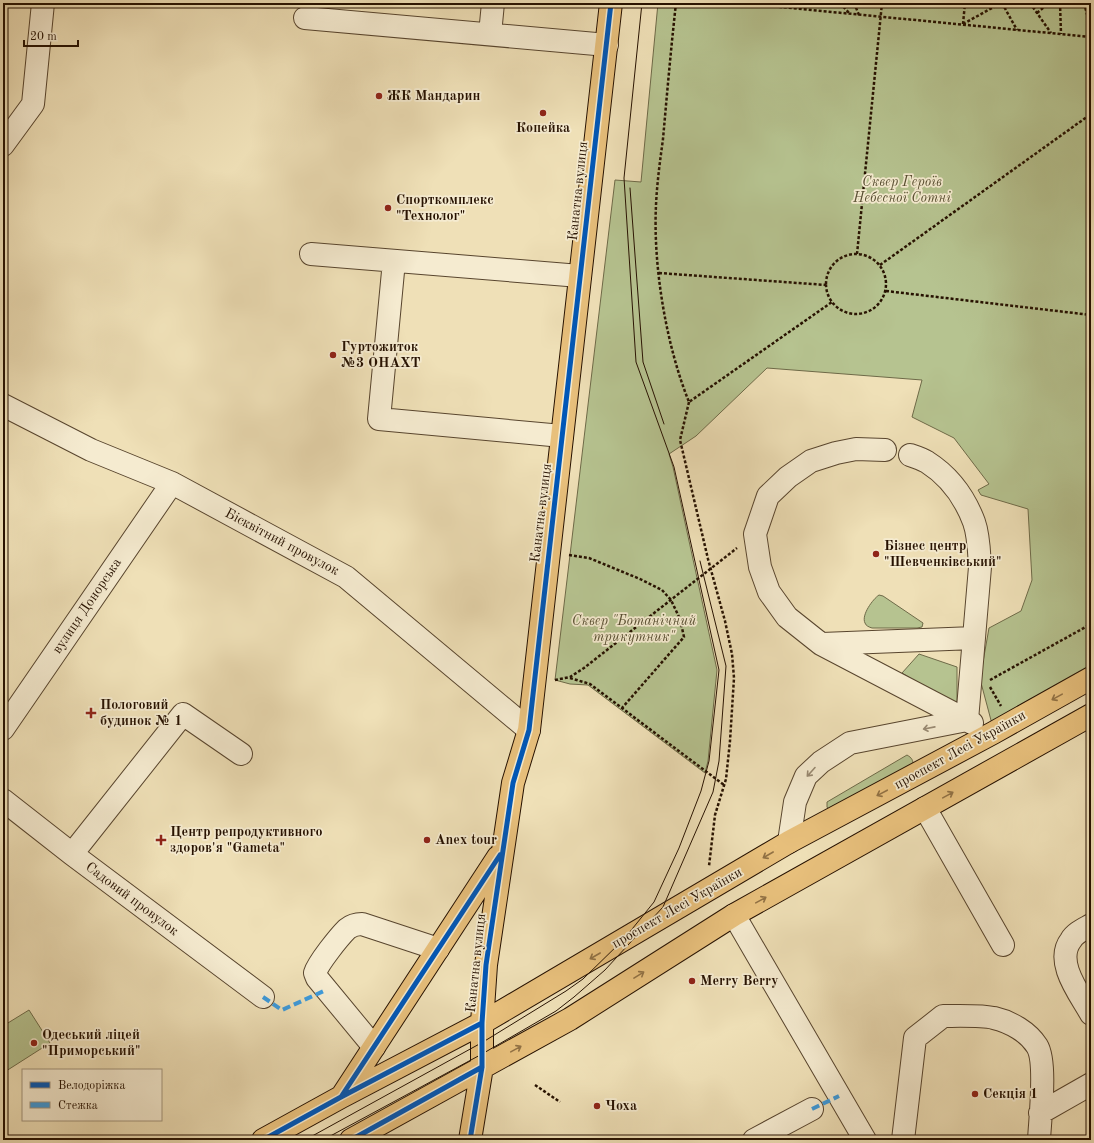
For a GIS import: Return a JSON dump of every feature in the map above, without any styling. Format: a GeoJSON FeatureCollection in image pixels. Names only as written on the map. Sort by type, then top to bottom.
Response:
{"type":"FeatureCollection","features":[{"type":"Feature","properties":{"kind":"main road","name":"Канатна вулиця"},"geometry":{"type":"LineString","coordinates":[[470,1140],[482,1068],[484,979],[502,851],[513,782],[529,730],[611,3]]}},
{"type":"Feature","properties":{"kind":"main road","name":"проспект Лесі Українки"},"geometry":{"type":"LineString","coordinates":[[263,1140],[482,1023],[789,842],[993,733],[1091,678]]}},
{"type":"Feature","properties":{"kind":"main road"},"geometry":{"type":"LineString","coordinates":[[351,1140],[570,1019],[734,915],[1091,715]]}},
{"type":"Feature","properties":{"kind":"main road"},"geometry":{"type":"LineString","coordinates":[[341,1097],[502,851]]}},
{"type":"Feature","properties":{"kind":"street"},"geometry":{"type":"LineString","coordinates":[[3,145],[33,104],[43,3]]}},
{"type":"Feature","properties":{"kind":"street"},"geometry":{"type":"LineString","coordinates":[[490,34],[493,3]]}},
{"type":"Feature","properties":{"kind":"street"},"geometry":{"type":"LineString","coordinates":[[305,18],[607,45]]}},
{"type":"Feature","properties":{"kind":"street"},"geometry":{"type":"LineString","coordinates":[[311,254],[580,276]]}},
{"type":"Feature","properties":{"kind":"street"},"geometry":{"type":"LineString","coordinates":[[394,261],[379,419],[562,436]]}},
{"type":"Feature","properties":{"kind":"street","name":"Бісквітний провулок"},"geometry":{"type":"LineString","coordinates":[[3,405],[91,450],[172,483],[346,577],[529,730]]}},
{"type":"Feature","properties":{"kind":"street"},"geometry":{"type":"LineString","coordinates":[[885,450],[856,449],[836,453],[811,461],[788,477],[768,496],[755,534],[760,567],[769,592],[787,617],[821,644],[993,733]]}},
{"type":"Feature","properties":{"kind":"street"},"geometry":{"type":"LineString","coordinates":[[910,455],[927,462],[944,475],[961,494],[974,522],[980,567],[967,720]]}},
{"type":"Feature","properties":{"kind":"street","name":"вулиця Донорська"},"geometry":{"type":"LineString","coordinates":[[3,729],[172,483]]}},
{"type":"Feature","properties":{"kind":"street"},"geometry":{"type":"LineString","coordinates":[[821,644],[974,638]]}},
{"type":"Feature","properties":{"kind":"street"},"geometry":{"type":"LineString","coordinates":[[72,854],[183,714],[241,754]]}},
{"type":"Feature","properties":{"kind":"street"},"geometry":{"type":"LineString","coordinates":[[789,842],[795,802],[806,776],[821,762],[850,743],[967,720]]}},
{"type":"Feature","properties":{"kind":"street","name":"Садовий провулок"},"geometry":{"type":"LineString","coordinates":[[3,800],[72,854],[263,997]]}},
{"type":"Feature","properties":{"kind":"street"},"geometry":{"type":"LineString","coordinates":[[925,808],[1003,945]]}},
{"type":"Feature","properties":{"kind":"street"},"geometry":{"type":"LineString","coordinates":[[734,915],[865,1140]]}},
{"type":"Feature","properties":{"kind":"street"},"geometry":{"type":"LineString","coordinates":[[374,1048],[317,978],[315,973],[320,963],[348,928],[357,924],[362,924],[438,949]]}},
{"type":"Feature","properties":{"kind":"street"},"geometry":{"type":"LineString","coordinates":[[1091,925],[1071,939],[1066,948],[1065,960],[1068,973],[1091,1014]]}},
{"type":"Feature","properties":{"kind":"street"},"geometry":{"type":"LineString","coordinates":[[903,1140],[915,1038],[943,1016],[993,1018],[1009,1023],[1025,1033],[1037,1047],[1041,1059],[1039,1140]]}},
{"type":"Feature","properties":{"kind":"street"},"geometry":{"type":"LineString","coordinates":[[1040,1113],[1091,1084]]}},
{"type":"Feature","properties":{"kind":"street"},"geometry":{"type":"LineString","coordinates":[[754,1140],[812,1109]]}},
{"type":"Feature","properties":{"kind":"path"},"geometry":{"type":"LineString","coordinates":[[676,3],[656,206],[656,240],[664,310],[674,358],[689,402],[680,440],[732,654],[734,678],[730,741],[724,785],[716,815],[705,892]]}},
{"type":"Feature","properties":{"kind":"path"},"geometry":{"type":"LineString","coordinates":[[739,3],[764,4],[849,14],[1091,37]]}},
{"type":"Feature","properties":{"kind":"path"},"geometry":{"type":"LineString","coordinates":[[781,3],[782,7]]}},
{"type":"Feature","properties":{"kind":"path"},"geometry":{"type":"LineString","coordinates":[[840,3],[849,14]]}},
{"type":"Feature","properties":{"kind":"path"},"geometry":{"type":"LineString","coordinates":[[854,3],[859,15]]}},
{"type":"Feature","properties":{"kind":"path"},"geometry":{"type":"LineString","coordinates":[[857,254],[882,3]]}},
{"type":"Feature","properties":{"kind":"path"},"geometry":{"type":"LineString","coordinates":[[963,25],[965,3]]}},
{"type":"Feature","properties":{"kind":"path"},"geometry":{"type":"LineString","coordinates":[[963,25],[1002,3],[1017,30]]}},
{"type":"Feature","properties":{"kind":"path"},"geometry":{"type":"LineString","coordinates":[[1030,3],[1051,33]]}},
{"type":"Feature","properties":{"kind":"path"},"geometry":{"type":"LineString","coordinates":[[1037,13],[1049,3]]}},
{"type":"Feature","properties":{"kind":"path"},"geometry":{"type":"LineString","coordinates":[[1060,3],[1061,34]]}},
{"type":"Feature","properties":{"kind":"path"},"geometry":{"type":"LineString","coordinates":[[1084,3],[1091,29]]}},
{"type":"Feature","properties":{"kind":"path"},"geometry":{"type":"LineString","coordinates":[[1086,10],[1091,8]]}},
{"type":"Feature","properties":{"kind":"path"},"geometry":{"type":"LineString","coordinates":[[880,265],[1091,114]]}},
{"type":"Feature","properties":{"kind":"path"},"geometry":{"type":"LineString","coordinates":[[857,254],[870,257],[880,265],[886,278],[886,291],[883,299],[877,306],[870,311],[854,315],[845,313],[838,309],[826,291],[828,271],[832,265],[843,257],[857,254]]}},
{"type":"Feature","properties":{"kind":"path"},"geometry":{"type":"LineString","coordinates":[[659,273],[826,285]]}},
{"type":"Feature","properties":{"kind":"path"},"geometry":{"type":"LineString","coordinates":[[886,291],[1091,316]]}},
{"type":"Feature","properties":{"kind":"path"},"geometry":{"type":"LineString","coordinates":[[689,402],[832,302]]}},
{"type":"Feature","properties":{"kind":"path"},"geometry":{"type":"LineString","coordinates":[[570,678],[755,534]]}},
{"type":"Feature","properties":{"kind":"path"},"geometry":{"type":"LineString","coordinates":[[549,552],[589,558],[662,590],[671,600],[680,619],[684,637],[622,708]]}},
{"type":"Feature","properties":{"kind":"path"},"geometry":{"type":"LineString","coordinates":[[970,692],[1091,624]]}},
{"type":"Feature","properties":{"kind":"path"},"geometry":{"type":"LineString","coordinates":[[534,677],[554,680],[570,678],[590,684],[724,785]]}},
{"type":"Feature","properties":{"kind":"path"},"geometry":{"type":"LineString","coordinates":[[535,1085],[560,1102]]}},
{"type":"Feature","properties":{"kind":"green space","name":"Сквер Героїв Небесної Сотні"},"geometry":{"type":"Polygon","coordinates":[[[658,3],[1091,3],[1091,669],[992,724],[980,679],[989,628],[1021,611],[1032,580],[1028,509],[981,495],[978,490],[989,484],[954,438],[912,417],[922,380],[767,368],[696,436],[669,454],[717,670],[708,761],[705,773],[588,685],[570,684],[555,680],[615,180],[641,182],[658,3]]]}},
{"type":"Feature","properties":{"kind":"green space"},"geometry":{"type":"Polygon","coordinates":[[[879,595],[883,596],[923,623],[922,627],[872,628],[867,626],[864,620],[866,612],[879,595]]]}},
{"type":"Feature","properties":{"kind":"green space"},"geometry":{"type":"Polygon","coordinates":[[[919,654],[957,667],[957,707],[902,673],[919,654]]]}},
{"type":"Feature","properties":{"kind":"green space"},"geometry":{"type":"Polygon","coordinates":[[[907,755],[912,759],[913,765],[829,810],[827,807],[827,802],[907,755]]]}},
{"type":"Feature","properties":{"kind":"green space"},"geometry":{"type":"Polygon","coordinates":[[[29,1010],[50,1043],[3,1073],[3,1026],[29,1010]]]}},
{"type":"Feature","properties":{"kind":"tram line"},"geometry":{"type":"LineString","coordinates":[[305,1140],[483,1042],[583,979],[624,939],[654,902],[679,848],[701,791],[709,761],[719,670],[674,467],[636,362],[624,178],[642,3]]}},
{"type":"Feature","properties":{"kind":"tram line"},"geometry":{"type":"LineString","coordinates":[[630,188],[643,362],[664,424]]}},
{"type":"Feature","properties":{"kind":"tram line"},"geometry":{"type":"LineString","coordinates":[[323,1140],[482,1054],[556,1011],[605,970],[663,907],[713,792],[719,761],[726,666],[700,561]]}},
{"type":"Feature","properties":{"kind":"marked path"},"geometry":{"type":"LineString","coordinates":[[263,997],[282,1010],[326,990]]}},
{"type":"Feature","properties":{"kind":"marked path"},"geometry":{"type":"LineString","coordinates":[[812,1109],[839,1096]]}},
{"type":"Feature","properties":{"kind":"cycle path"},"geometry":{"type":"LineString","coordinates":[[470,1140],[482,1067],[482,1023],[486,965],[513,783],[529,730],[611,3]]}},
{"type":"Feature","properties":{"kind":"cycle path"},"geometry":{"type":"LineString","coordinates":[[341,1097],[500,855]]}},
{"type":"Feature","properties":{"kind":"cycle path"},"geometry":{"type":"LineString","coordinates":[[263,1140],[482,1023]]}},
{"type":"Feature","properties":{"kind":"cycle path"},"geometry":{"type":"LineString","coordinates":[[351,1140],[482,1067]]}},
{"type":"Feature","properties":{"kind":"place","name":"ЖК Мандарин"},"geometry":{"type":"Point","coordinates":[379,96]}},
{"type":"Feature","properties":{"kind":"place","name":"Копейка"},"geometry":{"type":"Point","coordinates":[543,113]}},
{"type":"Feature","properties":{"kind":"place","name":"Спорткомплекс \"Технолог\""},"geometry":{"type":"Point","coordinates":[388,208]}},
{"type":"Feature","properties":{"kind":"place","name":"Гуртожиток №3 ОНАХТ"},"geometry":{"type":"Point","coordinates":[333,355]}},
{"type":"Feature","properties":{"kind":"place","name":"Бізнес центр \"Шевченківський\""},"geometry":{"type":"Point","coordinates":[876,554]}},
{"type":"Feature","properties":{"kind":"place","name":"Пологовий будинок № 1"},"geometry":{"type":"Point","coordinates":[91,713]}},
{"type":"Feature","properties":{"kind":"place","name":"Центр репродуктивного здоров'я \"Gameta\""},"geometry":{"type":"Point","coordinates":[161,840]}},
{"type":"Feature","properties":{"kind":"place","name":"Anex tour"},"geometry":{"type":"Point","coordinates":[427,840]}},
{"type":"Feature","properties":{"kind":"place","name":"Merry Berry"},"geometry":{"type":"Point","coordinates":[692,981]}},
{"type":"Feature","properties":{"kind":"place","name":"Одеський ліцей \"Приморський\""},"geometry":{"type":"Point","coordinates":[34,1043]}},
{"type":"Feature","properties":{"kind":"place","name":"Секція 1"},"geometry":{"type":"Point","coordinates":[975,1094]}},
{"type":"Feature","properties":{"kind":"place","name":"Чоха"},"geometry":{"type":"Point","coordinates":[597,1106]}},
{"type":"Feature","properties":{"kind":"park label","name":"Сквер \"Ботанічний трикутник\""},"geometry":{"type":"Point","coordinates":[634,630]}}]}
